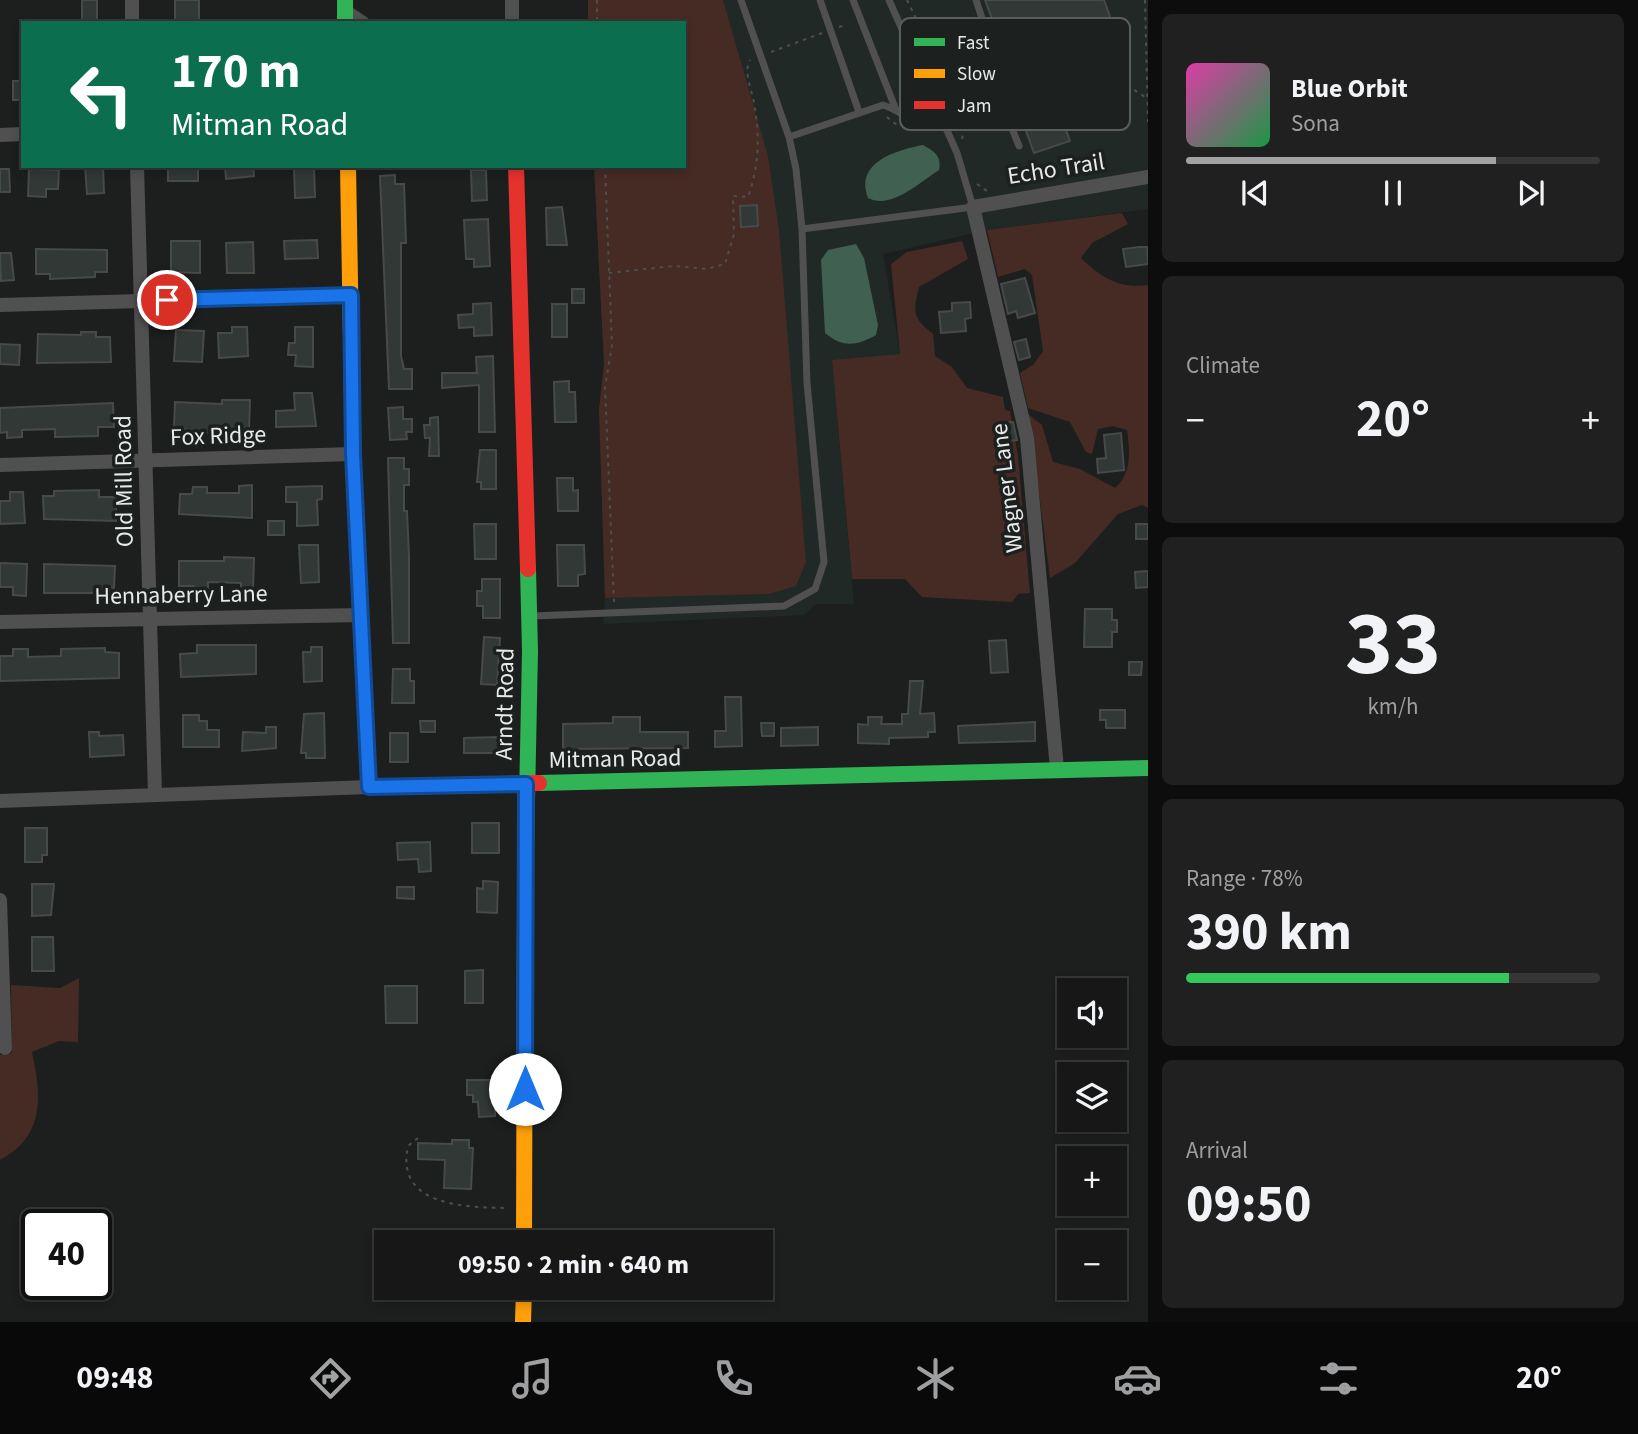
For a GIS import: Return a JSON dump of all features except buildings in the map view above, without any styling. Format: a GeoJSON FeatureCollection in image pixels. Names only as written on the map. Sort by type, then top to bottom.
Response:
{"type":"FeatureCollection","features":[{"type":"Feature","properties":{"kind":"street"},"geometry":{"type":"LineString","coordinates":[[132,0],[132,21]]}},
{"type":"Feature","properties":{"kind":"street"},"geometry":{"type":"LineString","coordinates":[[512,0],[512,21]]}},
{"type":"Feature","properties":{"kind":"street"},"geometry":{"type":"LineString","coordinates":[[345,11],[360,21]]}},
{"type":"Feature","properties":{"kind":"street"},"geometry":{"type":"LineString","coordinates":[[0,135],[21,134]]}},
{"type":"Feature","properties":{"kind":"street","name":"Old Mill Road"},"geometry":{"type":"LineString","coordinates":[[137,168],[155,794]]}},
{"type":"Feature","properties":{"kind":"street"},"geometry":{"type":"LineString","coordinates":[[348,168],[353,454],[369,787]]}},
{"type":"Feature","properties":{"kind":"street","name":"Arndt Road"},"geometry":{"type":"LineString","coordinates":[[516,168],[529,616],[524,1230]]}},
{"type":"Feature","properties":{"kind":"street","name":"Echo Trail"},"geometry":{"type":"LineString","coordinates":[[973,207],[1148,177]]}},
{"type":"Feature","properties":{"kind":"street","name":"Wagner Lane"},"geometry":{"type":"LineString","coordinates":[[973,207],[1027,438],[1057,769]]}},
{"type":"Feature","properties":{"kind":"street"},"geometry":{"type":"LineString","coordinates":[[0,305],[351,295]]}},
{"type":"Feature","properties":{"kind":"street","name":"Fox Ridge"},"geometry":{"type":"LineString","coordinates":[[0,465],[353,454]]}},
{"type":"Feature","properties":{"kind":"street","name":"Hennaberry Lane"},"geometry":{"type":"LineString","coordinates":[[0,622],[362,615]]}},
{"type":"Feature","properties":{"kind":"street","name":"Mitman Road"},"geometry":{"type":"LineString","coordinates":[[0,801],[369,787],[1148,768]]}},
{"type":"Feature","properties":{"kind":"street"},"geometry":{"type":"LineString","coordinates":[[0,900],[5,1048]]}},
{"type":"Feature","properties":{"kind":"street"},"geometry":{"type":"LineString","coordinates":[[523,1322],[524,1300]]}},
{"type":"Feature","properties":{"kind":"lane"},"geometry":{"type":"LineString","coordinates":[[529,616],[784,607],[815,589],[824,562],[807,383],[802,229],[789,137],[741,0]]}},
{"type":"Feature","properties":{"kind":"lane"},"geometry":{"type":"LineString","coordinates":[[820,0],[859,112]]}},
{"type":"Feature","properties":{"kind":"lane"},"geometry":{"type":"LineString","coordinates":[[853,0],[897,111]]}},
{"type":"Feature","properties":{"kind":"lane"},"geometry":{"type":"LineString","coordinates":[[889,0],[900,26]]}},
{"type":"Feature","properties":{"kind":"lane"},"geometry":{"type":"LineString","coordinates":[[976,0],[982,18]]}},
{"type":"Feature","properties":{"kind":"lane"},"geometry":{"type":"LineString","coordinates":[[789,137],[883,105],[900,113]]}},
{"type":"Feature","properties":{"kind":"lane"},"geometry":{"type":"LineString","coordinates":[[802,229],[973,207],[957,153],[946,130]]}},
{"type":"Feature","properties":{"kind":"lane"},"geometry":{"type":"LineString","coordinates":[[1013,130],[1019,146]]}},
{"type":"Feature","properties":{"kind":"path"},"geometry":{"type":"LineString","coordinates":[[597,0],[597,21]]}},
{"type":"Feature","properties":{"kind":"path"},"geometry":{"type":"LineString","coordinates":[[898,3],[906,0],[915,18]]}},
{"type":"Feature","properties":{"kind":"path"},"geometry":{"type":"LineString","coordinates":[[1145,0],[1148,122]]}},
{"type":"Feature","properties":{"kind":"path"},"geometry":{"type":"LineString","coordinates":[[838,28],[846,25]]}},
{"type":"Feature","properties":{"kind":"path"},"geometry":{"type":"LineString","coordinates":[[770,52],[823,33]]}},
{"type":"Feature","properties":{"kind":"path"},"geometry":{"type":"LineString","coordinates":[[608,273],[674,266],[707,269],[725,264],[734,234],[733,197],[748,197],[757,158],[757,120],[747,74],[748,62],[754,58]]}},
{"type":"Feature","properties":{"kind":"path"},"geometry":{"type":"LineString","coordinates":[[1130,87],[1146,97]]}},
{"type":"Feature","properties":{"kind":"path"},"geometry":{"type":"LineString","coordinates":[[883,115],[898,127]]}},
{"type":"Feature","properties":{"kind":"path"},"geometry":{"type":"LineString","coordinates":[[962,141],[964,130]]}},
{"type":"Feature","properties":{"kind":"path"},"geometry":{"type":"LineString","coordinates":[[606,168],[612,345],[605,397],[615,612]]}},
{"type":"Feature","properties":{"kind":"path"},"geometry":{"type":"LineString","coordinates":[[972,174],[978,185],[994,192]]}},
{"type":"Feature","properties":{"kind":"path"},"geometry":{"type":"LineString","coordinates":[[418,1138],[408,1146],[404,1163],[408,1176],[422,1192],[437,1200],[459,1205],[524,1208]]}},
{"type":"Feature","properties":{"kind":"shaded area"},"geometry":{"type":"Polygon","coordinates":[[[588,0],[1148,0],[1148,209],[987,230],[883,254],[900,354],[832,361],[854,604],[816,604],[804,615],[603,624],[605,598],[599,409],[604,364],[594,168],[686,168],[686,21],[588,21],[588,0]]]}},
{"type":"Feature","properties":{"kind":"shaded area"},"geometry":{"type":"Polygon","coordinates":[[[588,0],[723,0],[768,156],[779,230],[806,562],[796,586],[769,594],[605,598],[599,409],[604,364],[594,168],[686,168],[686,21],[588,21],[588,0]]]}},
{"type":"Feature","properties":{"kind":"shaded area"},"geometry":{"type":"Polygon","coordinates":[[[923,145],[936,154],[939,170],[896,198],[877,201],[868,198],[865,186],[872,167],[890,154],[923,145]]]}},
{"type":"Feature","properties":{"kind":"shaded area"},"geometry":{"type":"Polygon","coordinates":[[[1122,213],[1128,224],[1092,243],[1081,258],[1112,281],[1128,285],[1148,285],[1148,508],[1142,505],[1118,514],[1075,563],[1050,578],[1029,415],[1042,425],[1053,462],[1080,469],[1115,488],[1127,469],[1127,430],[1113,426],[1098,429],[1092,454],[1086,452],[1070,422],[1028,408],[1020,373],[1033,365],[1043,351],[1032,275],[1025,269],[998,277],[987,230],[1122,213]]]}},
{"type":"Feature","properties":{"kind":"shaded area"},"geometry":{"type":"Polygon","coordinates":[[[962,241],[968,259],[919,287],[915,309],[918,319],[933,334],[935,356],[952,367],[967,388],[1003,397],[1005,410],[1010,411],[1018,456],[1030,593],[1018,594],[1012,602],[922,597],[905,579],[852,579],[832,360],[900,354],[891,264],[907,252],[962,241]]]}},
{"type":"Feature","properties":{"kind":"shaded area"},"geometry":{"type":"Polygon","coordinates":[[[856,244],[864,258],[878,325],[876,335],[850,344],[825,333],[821,260],[828,250],[856,244]]]}},
{"type":"Feature","properties":{"kind":"shaded area"},"geometry":{"type":"Polygon","coordinates":[[[79,978],[78,1042],[59,1041],[32,1052],[37,1083],[37,1113],[26,1139],[0,1160],[0,1055],[12,1053],[11,985],[60,988],[79,978]]]}},
{"type":"Feature","properties":{"kind":"traffic: fast"},"geometry":{"type":"LineString","coordinates":[[345,0],[345,21]]}},
{"type":"Feature","properties":{"kind":"traffic: fast"},"geometry":{"type":"LineString","coordinates":[[525,899],[530,651],[528,569]]}},
{"type":"Feature","properties":{"kind":"traffic: fast"},"geometry":{"type":"LineString","coordinates":[[539,783],[1148,768]]}},
{"type":"Feature","properties":{"kind":"traffic: slow"},"geometry":{"type":"LineString","coordinates":[[348,168],[353,454],[362,647]]}},
{"type":"Feature","properties":{"kind":"traffic: slow"},"geometry":{"type":"LineString","coordinates":[[524,1230],[525,899]]}},
{"type":"Feature","properties":{"kind":"traffic: slow"},"geometry":{"type":"LineString","coordinates":[[523,1322],[524,1300]]}},
{"type":"Feature","properties":{"kind":"traffic: jam"},"geometry":{"type":"LineString","coordinates":[[516,168],[528,569]]}},
{"type":"Feature","properties":{"kind":"traffic: jam"},"geometry":{"type":"LineString","coordinates":[[362,647],[369,787],[539,783]]}},
{"type":"Feature","properties":{"kind":"route"},"geometry":{"type":"LineString","coordinates":[[167,300],[351,295],[353,454],[369,787],[526,784],[525,1089]]}}]}
